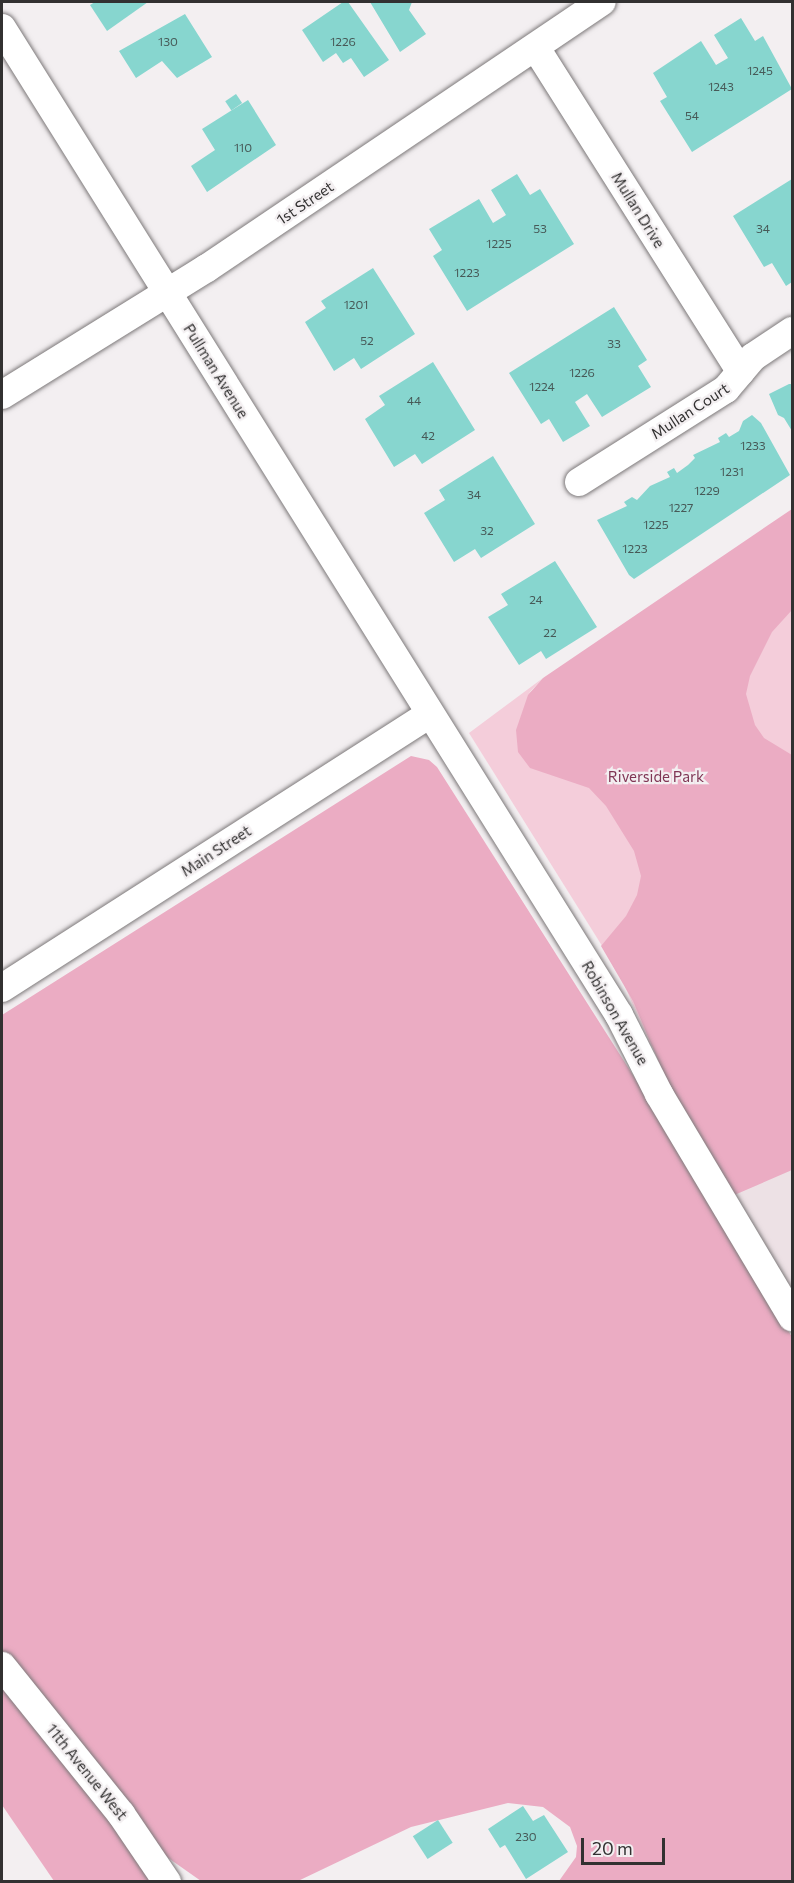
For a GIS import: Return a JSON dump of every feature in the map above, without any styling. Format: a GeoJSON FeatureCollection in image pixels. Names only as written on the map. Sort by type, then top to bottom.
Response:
{"type":"FeatureCollection","features":[{"type":"Feature","properties":{"kind":"street","name":"1st Street"},"geometry":{"type":"LineString","coordinates":[[2,396],[167,293],[602,2]]}},
{"type":"Feature","properties":{"kind":"street","name":"Pullman Avenue"},"geometry":{"type":"LineString","coordinates":[[2,28],[430,714]]}},
{"type":"Feature","properties":{"kind":"street","name":"Mullan Drive"},"geometry":{"type":"LineString","coordinates":[[536,48],[741,372]]}},
{"type":"Feature","properties":{"kind":"street","name":"Mullan Court"},"geometry":{"type":"LineString","coordinates":[[579,482],[726,389],[753,357],[792,331]]}},
{"type":"Feature","properties":{"kind":"street","name":"Main Street"},"geometry":{"type":"LineString","coordinates":[[2,987],[430,714]]}},
{"type":"Feature","properties":{"kind":"street","name":"Robinson Avenue"},"geometry":{"type":"LineString","coordinates":[[430,714],[619,1015],[659,1094],[792,1317]]}},
{"type":"Feature","properties":{"kind":"street","name":"11th Avenue West"},"geometry":{"type":"LineString","coordinates":[[2,1666],[121,1814],[167,1881]]}},
{"type":"Feature","properties":{"kind":"shaded area","name":"Riverside Park"},"geometry":{"type":"Polygon","coordinates":[[[792,509],[792,610],[772,632],[750,676],[746,694],[755,725],[764,738],[792,755],[792,1170],[732,1196],[677,1105],[633,1001],[601,946],[626,916],[637,895],[641,876],[634,851],[606,806],[589,788],[530,768],[518,752],[516,730],[528,695],[543,678],[792,509]]]}},
{"type":"Feature","properties":{"kind":"shaded area"},"geometry":{"type":"Polygon","coordinates":[[[411,756],[429,760],[437,767],[652,1105],[792,1337],[792,1881],[559,1881],[576,1857],[577,1846],[570,1827],[543,1807],[508,1803],[411,1827],[298,1881],[201,1881],[164,1855],[2,1655],[2,1015],[411,756]]]}},
{"type":"Feature","properties":{"kind":"shaded area"},"geometry":{"type":"Polygon","coordinates":[[[792,1121],[792,1296],[732,1196],[792,1121]]]}},
{"type":"Feature","properties":{"kind":"shaded area"},"geometry":{"type":"Polygon","coordinates":[[[2,1677],[158,1881],[54,1881],[2,1805],[2,1677]]]}},
{"type":"Feature","properties":{"kind":"green space","name":"Riverside Park"},"geometry":{"type":"Polygon","coordinates":[[[792,517],[792,1121],[651,1046],[619,973],[469,733],[543,678],[529,693],[792,517]]]}},
{"type":"Feature","properties":{"kind":"building"},"geometry":{"type":"Polygon","coordinates":[[[95,2],[148,2],[107,31],[90,5],[95,2]]]}},
{"type":"Feature","properties":{"kind":"building"},"geometry":{"type":"Polygon","coordinates":[[[343,2],[348,2],[389,60],[364,77],[351,58],[343,63],[336,53],[323,62],[302,30],[343,2]]]}},
{"type":"Feature","properties":{"kind":"building"},"geometry":{"type":"Polygon","coordinates":[[[370,2],[412,2],[409,10],[426,34],[400,52],[370,2]]]}},
{"type":"Feature","properties":{"kind":"building"},"geometry":{"type":"Polygon","coordinates":[[[185,14],[212,57],[177,78],[162,61],[136,78],[119,51],[185,14]]]}},
{"type":"Feature","properties":{"kind":"building"},"geometry":{"type":"Polygon","coordinates":[[[741,18],[755,41],[763,36],[792,89],[692,152],[660,101],[667,97],[653,73],[701,41],[716,65],[728,58],[714,35],[741,18]]]}},
{"type":"Feature","properties":{"kind":"building"},"geometry":{"type":"Polygon","coordinates":[[[236,94],[242,103],[231,110],[225,101],[236,94]]]}},
{"type":"Feature","properties":{"kind":"building"},"geometry":{"type":"Polygon","coordinates":[[[248,100],[276,145],[207,192],[191,166],[215,150],[202,129],[248,100]]]}},
{"type":"Feature","properties":{"kind":"building"},"geometry":{"type":"Polygon","coordinates":[[[517,174],[530,195],[540,189],[574,244],[467,311],[433,256],[442,250],[429,229],[479,199],[493,223],[506,215],[491,190],[517,174]]]}},
{"type":"Feature","properties":{"kind":"building"},"geometry":{"type":"Polygon","coordinates":[[[792,179],[792,282],[786,286],[772,263],[764,267],[733,216],[792,179]]]}},
{"type":"Feature","properties":{"kind":"building"},"geometry":{"type":"Polygon","coordinates":[[[373,268],[415,334],[361,369],[354,358],[334,371],[305,322],[326,308],[321,301],[373,268]]]}},
{"type":"Feature","properties":{"kind":"building"},"geometry":{"type":"Polygon","coordinates":[[[614,307],[647,360],[638,366],[651,387],[602,417],[587,394],[575,402],[590,426],[563,442],[549,419],[541,424],[509,373],[614,307]]]}},
{"type":"Feature","properties":{"kind":"building"},"geometry":{"type":"Polygon","coordinates":[[[433,362],[475,430],[422,464],[415,454],[394,467],[365,419],[385,405],[379,396],[433,362]]]}},
{"type":"Feature","properties":{"kind":"building"},"geometry":{"type":"Polygon","coordinates":[[[792,384],[792,431],[784,418],[778,415],[769,394],[792,384]]]}},
{"type":"Feature","properties":{"kind":"building"},"geometry":{"type":"Polygon","coordinates":[[[752,415],[761,423],[790,475],[634,579],[629,575],[597,520],[627,506],[624,502],[632,497],[637,500],[650,486],[670,477],[667,472],[674,468],[677,473],[695,458],[693,455],[720,442],[718,438],[726,433],[729,437],[739,431],[743,421],[752,415]]]}},
{"type":"Feature","properties":{"kind":"building"},"geometry":{"type":"Polygon","coordinates":[[[493,456],[535,524],[481,558],[475,549],[454,562],[424,513],[445,500],[439,490],[493,456]]]}},
{"type":"Feature","properties":{"kind":"building"},"geometry":{"type":"Polygon","coordinates":[[[555,561],[597,627],[546,659],[541,651],[519,665],[488,617],[508,605],[501,594],[555,561]]]}},
{"type":"Feature","properties":{"kind":"building"},"geometry":{"type":"Polygon","coordinates":[[[523,1806],[533,1821],[544,1815],[568,1852],[526,1879],[505,1845],[500,1848],[488,1829],[523,1806]]]}},
{"type":"Feature","properties":{"kind":"building"},"geometry":{"type":"Polygon","coordinates":[[[438,1820],[453,1843],[428,1859],[413,1836],[438,1820]]]}}]}
